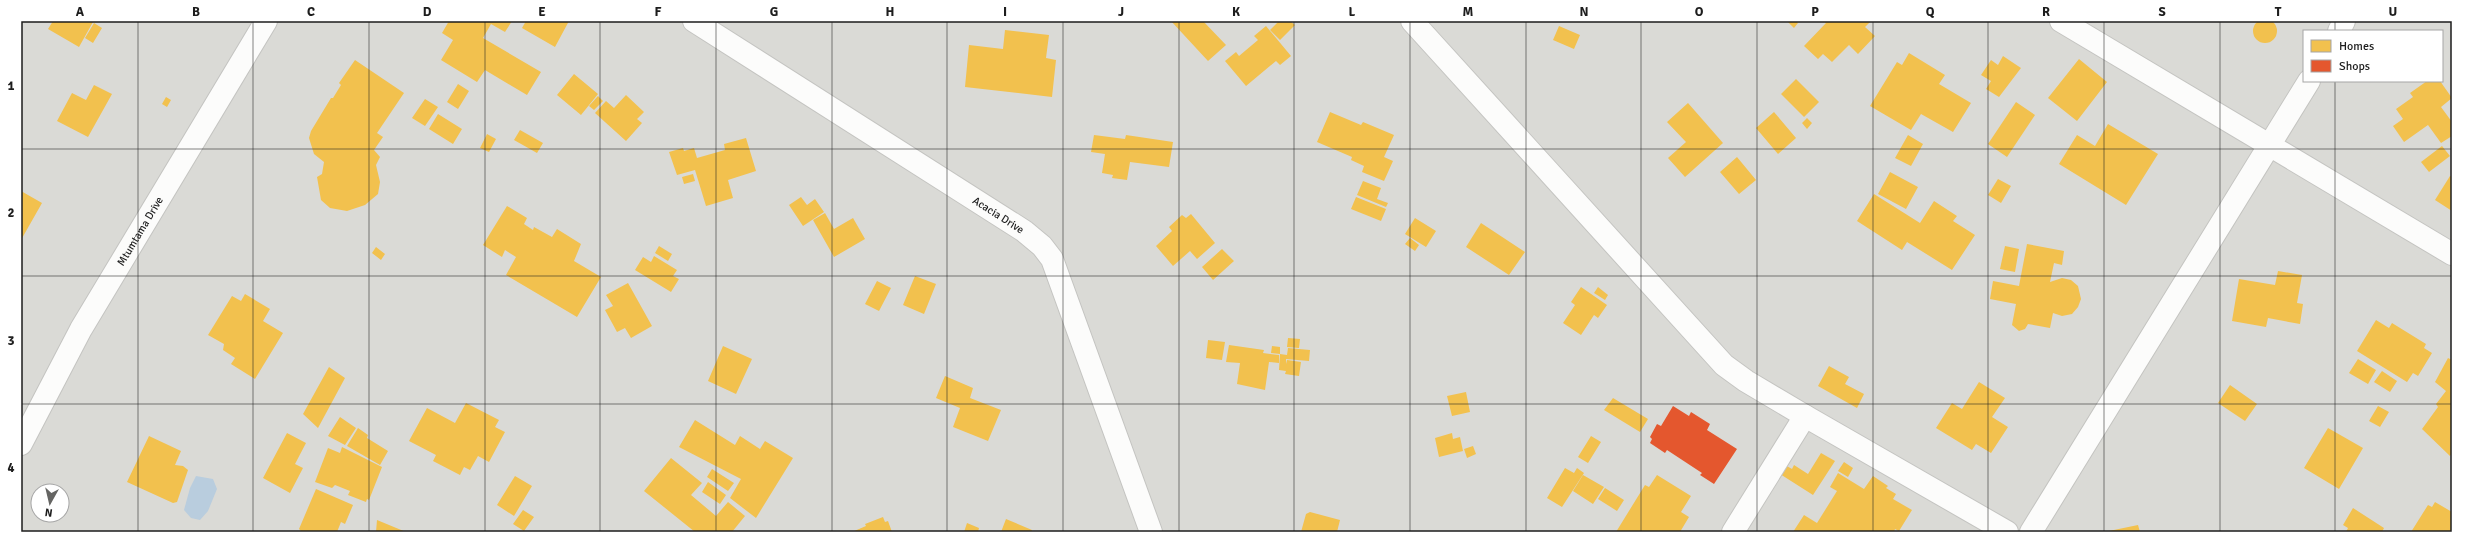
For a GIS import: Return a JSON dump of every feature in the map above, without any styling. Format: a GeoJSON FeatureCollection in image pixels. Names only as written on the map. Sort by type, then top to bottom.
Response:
{"type":"FeatureCollection","features":[{"type":"Feature","properties":{"kind":"street","name":"Mtumtama Drive"},"geometry":{"type":"LineString","coordinates":[[21,444],[81,328],[266,21]]}},
{"type":"Feature","properties":{"kind":"street","name":"Acacia Drive"},"geometry":{"type":"LineString","coordinates":[[694,21],[1024,231],[1042,246],[1052,259],[1151,532]]}},
{"type":"Feature","properties":{"kind":"street"},"geometry":{"type":"LineString","coordinates":[[1412,21],[1720,360],[1746,381],[2007,532]]}},
{"type":"Feature","properties":{"kind":"street"},"geometry":{"type":"LineString","coordinates":[[2061,21],[2272,145],[2452,254]]}},
{"type":"Feature","properties":{"kind":"street"},"geometry":{"type":"LineString","coordinates":[[2340,30],[2344,21]]}},
{"type":"Feature","properties":{"kind":"street"},"geometry":{"type":"LineString","coordinates":[[2031,532],[2272,145],[2308,82]]}},
{"type":"Feature","properties":{"kind":"street"},"geometry":{"type":"LineString","coordinates":[[1733,532],[1805,416]]}},
{"type":"Feature","properties":{"kind":"shaded area"},"geometry":{"type":"Polygon","coordinates":[[[21,21],[2452,21],[2452,532],[21,532],[21,21]]]}},
{"type":"Feature","properties":{"kind":"water"},"geometry":{"type":"Polygon","coordinates":[[[196,476],[213,479],[217,489],[208,511],[200,520],[191,518],[184,510],[190,488],[196,476]]]}},
{"type":"Feature","properties":{"kind":"building: Homes"},"geometry":{"type":"Polygon","coordinates":[[[2265,19],[2270,20],[2276,26],[2276,36],[2270,42],[2265,43],[2260,42],[2254,36],[2253,31],[2254,26],[2260,20],[2265,19]]]}},
{"type":"Feature","properties":{"kind":"building: Homes"},"geometry":{"type":"Polygon","coordinates":[[[53,21],[93,22],[79,47],[48,29],[53,21]]]}},
{"type":"Feature","properties":{"kind":"building: Homes"},"geometry":{"type":"Polygon","coordinates":[[[449,21],[512,21],[505,32],[491,24],[483,38],[541,72],[527,95],[485,70],[477,82],[441,60],[453,40],[442,33],[449,21]]]}},
{"type":"Feature","properties":{"kind":"building: Homes"},"geometry":{"type":"Polygon","coordinates":[[[526,21],[569,21],[555,47],[522,28],[526,21]]]}},
{"type":"Feature","properties":{"kind":"building: Homes"},"geometry":{"type":"Polygon","coordinates":[[[1171,21],[1203,21],[1226,45],[1208,61],[1171,21]]]}},
{"type":"Feature","properties":{"kind":"building: Homes"},"geometry":{"type":"Polygon","coordinates":[[[1279,21],[1290,21],[1295,25],[1280,40],[1270,30],[1279,21]]]}},
{"type":"Feature","properties":{"kind":"building: Homes"},"geometry":{"type":"Polygon","coordinates":[[[1787,21],[1796,21],[1798,23],[1794,28],[1787,21]]]}},
{"type":"Feature","properties":{"kind":"building: Homes"},"geometry":{"type":"Polygon","coordinates":[[[1823,21],[1871,21],[1865,27],[1875,36],[1858,54],[1849,45],[1832,62],[1823,54],[1818,59],[1804,46],[1826,23],[1823,21]]]}},
{"type":"Feature","properties":{"kind":"building: Homes"},"geometry":{"type":"Polygon","coordinates":[[[94,23],[102,28],[93,43],[85,38],[94,23]]]}},
{"type":"Feature","properties":{"kind":"building: Homes"},"geometry":{"type":"Polygon","coordinates":[[[1266,26],[1291,56],[1280,65],[1276,61],[1246,86],[1225,61],[1236,52],[1239,56],[1258,40],[1254,36],[1266,26]]]}},
{"type":"Feature","properties":{"kind":"building: Homes"},"geometry":{"type":"Polygon","coordinates":[[[1559,26],[1580,35],[1574,49],[1553,40],[1559,26]]]}},
{"type":"Feature","properties":{"kind":"building: Homes"},"geometry":{"type":"Polygon","coordinates":[[[1005,30],[1049,35],[1046,58],[1056,60],[1052,97],[965,87],[969,45],[1003,49],[1005,30]]]}},
{"type":"Feature","properties":{"kind":"building: Homes"},"geometry":{"type":"Polygon","coordinates":[[[1909,53],[1945,75],[1939,84],[1971,103],[1953,132],[1921,114],[1911,130],[1870,106],[1897,62],[1902,65],[1909,53]]]}},
{"type":"Feature","properties":{"kind":"building: Homes"},"geometry":{"type":"Polygon","coordinates":[[[2003,56],[2021,68],[1999,97],[1986,89],[1991,81],[1981,75],[1991,60],[1998,65],[2003,56]]]}},
{"type":"Feature","properties":{"kind":"building: Homes"},"geometry":{"type":"Polygon","coordinates":[[[2079,59],[2107,82],[2077,121],[2048,98],[2079,59]]]}},
{"type":"Feature","properties":{"kind":"building: Homes"},"geometry":{"type":"Polygon","coordinates":[[[355,60],[404,93],[377,133],[383,137],[374,150],[380,157],[376,165],[380,182],[378,194],[365,205],[347,211],[330,208],[321,200],[317,177],[322,174],[324,162],[314,154],[309,138],[311,131],[331,98],[333,98],[341,85],[339,83],[355,60]]]}},
{"type":"Feature","properties":{"kind":"building: Homes"},"geometry":{"type":"Polygon","coordinates":[[[574,74],[598,94],[581,115],[557,95],[574,74]]]}},
{"type":"Feature","properties":{"kind":"building: Homes"},"geometry":{"type":"Polygon","coordinates":[[[1796,79],[1819,102],[1804,117],[1781,94],[1796,79]]]}},
{"type":"Feature","properties":{"kind":"building: Homes"},"geometry":{"type":"Polygon","coordinates":[[[2426,82],[2441,82],[2452,98],[2441,107],[2452,122],[2452,136],[2441,143],[2428,125],[2404,142],[2393,126],[2403,119],[2396,109],[2413,97],[2410,93],[2426,82]]]}},
{"type":"Feature","properties":{"kind":"building: Homes"},"geometry":{"type":"Polygon","coordinates":[[[458,84],[469,91],[458,109],[447,102],[458,84]]]}},
{"type":"Feature","properties":{"kind":"building: Homes"},"geometry":{"type":"Polygon","coordinates":[[[94,85],[112,94],[88,137],[57,121],[72,93],[86,100],[94,85]]]}},
{"type":"Feature","properties":{"kind":"building: Homes"},"geometry":{"type":"Polygon","coordinates":[[[626,95],[644,112],[637,119],[642,123],[626,141],[595,113],[606,101],[614,108],[626,95]]]}},
{"type":"Feature","properties":{"kind":"building: Homes"},"geometry":{"type":"Polygon","coordinates":[[[598,96],[603,101],[594,110],[589,106],[598,96]]]}},
{"type":"Feature","properties":{"kind":"building: Homes"},"geometry":{"type":"Polygon","coordinates":[[[166,97],[171,100],[167,107],[162,104],[166,97]]]}},
{"type":"Feature","properties":{"kind":"building: Homes"},"geometry":{"type":"Polygon","coordinates":[[[425,99],[438,107],[425,126],[412,118],[425,99]]]}},
{"type":"Feature","properties":{"kind":"building: Homes"},"geometry":{"type":"Polygon","coordinates":[[[2016,102],[2035,115],[2007,157],[1988,144],[2016,102]]]}},
{"type":"Feature","properties":{"kind":"building: Homes"},"geometry":{"type":"Polygon","coordinates":[[[1688,103],[1723,143],[1685,177],[1668,158],[1686,142],[1667,122],[1688,103]]]}},
{"type":"Feature","properties":{"kind":"building: Homes"},"geometry":{"type":"Polygon","coordinates":[[[1330,112],[1361,125],[1363,122],[1394,135],[1384,157],[1393,161],[1384,181],[1362,172],[1364,166],[1351,160],[1352,157],[1317,142],[1330,112]]]}},
{"type":"Feature","properties":{"kind":"building: Homes"},"geometry":{"type":"Polygon","coordinates":[[[1774,112],[1796,138],[1778,154],[1756,128],[1774,112]]]}},
{"type":"Feature","properties":{"kind":"building: Homes"},"geometry":{"type":"Polygon","coordinates":[[[438,114],[462,129],[453,144],[429,129],[438,114]]]}},
{"type":"Feature","properties":{"kind":"building: Homes"},"geometry":{"type":"Polygon","coordinates":[[[1807,118],[1812,123],[1807,129],[1802,123],[1807,118]]]}},
{"type":"Feature","properties":{"kind":"building: Homes"},"geometry":{"type":"Polygon","coordinates":[[[2108,124],[2158,154],[2126,205],[2059,164],[2077,135],[2095,146],[2108,124]]]}},
{"type":"Feature","properties":{"kind":"building: Homes"},"geometry":{"type":"Polygon","coordinates":[[[520,130],[543,143],[537,153],[514,140],[520,130]]]}},
{"type":"Feature","properties":{"kind":"building: Homes"},"geometry":{"type":"Polygon","coordinates":[[[487,134],[496,139],[489,152],[480,148],[487,134]]]}},
{"type":"Feature","properties":{"kind":"building: Homes"},"geometry":{"type":"Polygon","coordinates":[[[1094,135],[1125,139],[1126,135],[1173,142],[1169,167],[1130,162],[1127,180],[1112,178],[1113,175],[1102,173],[1105,154],[1091,152],[1094,135]]]}},
{"type":"Feature","properties":{"kind":"building: Homes"},"geometry":{"type":"Polygon","coordinates":[[[1908,135],[1923,144],[1911,166],[1895,158],[1908,135]]]}},
{"type":"Feature","properties":{"kind":"building: Homes"},"geometry":{"type":"Polygon","coordinates":[[[746,138],[756,171],[728,180],[733,198],[706,206],[695,170],[677,175],[669,152],[683,148],[684,151],[694,148],[697,158],[725,150],[724,144],[746,138]]]}},
{"type":"Feature","properties":{"kind":"building: Homes"},"geometry":{"type":"Polygon","coordinates":[[[2442,146],[2450,156],[2429,172],[2421,162],[2442,146]]]}},
{"type":"Feature","properties":{"kind":"building: Homes"},"geometry":{"type":"Polygon","coordinates":[[[1737,157],[1756,180],[1739,194],[1720,172],[1737,157]]]}},
{"type":"Feature","properties":{"kind":"building: Homes"},"geometry":{"type":"Polygon","coordinates":[[[1890,172],[1918,187],[1906,209],[1878,194],[1890,172]]]}},
{"type":"Feature","properties":{"kind":"building: Homes"},"geometry":{"type":"Polygon","coordinates":[[[693,174],[695,181],[684,184],[682,177],[693,174]]]}},
{"type":"Feature","properties":{"kind":"building: Homes"},"geometry":{"type":"Polygon","coordinates":[[[2450,176],[2452,177],[2452,211],[2435,200],[2450,176]]]}},
{"type":"Feature","properties":{"kind":"building: Homes"},"geometry":{"type":"Polygon","coordinates":[[[1998,179],[2011,186],[2001,203],[1988,195],[1998,179]]]}},
{"type":"Feature","properties":{"kind":"building: Homes"},"geometry":{"type":"Polygon","coordinates":[[[1363,181],[1381,188],[1377,199],[1388,203],[1386,207],[1357,195],[1363,181]]]}},
{"type":"Feature","properties":{"kind":"building: Homes"},"geometry":{"type":"Polygon","coordinates":[[[21,191],[42,203],[21,240],[21,191]]]}},
{"type":"Feature","properties":{"kind":"building: Homes"},"geometry":{"type":"Polygon","coordinates":[[[1874,194],[1920,223],[1934,201],[1957,216],[1953,221],[1975,235],[1952,270],[1907,242],[1902,250],[1857,221],[1874,194]]]}},
{"type":"Feature","properties":{"kind":"building: Homes"},"geometry":{"type":"Polygon","coordinates":[[[801,197],[807,205],[815,199],[824,212],[803,226],[789,205],[801,197]]]}},
{"type":"Feature","properties":{"kind":"building: Homes"},"geometry":{"type":"Polygon","coordinates":[[[1356,197],[1386,209],[1381,221],[1351,209],[1356,197]]]}},
{"type":"Feature","properties":{"kind":"building: Homes"},"geometry":{"type":"Polygon","coordinates":[[[507,206],[527,218],[524,224],[533,230],[534,227],[552,237],[557,229],[581,244],[574,261],[601,277],[577,317],[506,275],[516,257],[505,250],[502,257],[483,245],[507,206]]]}},
{"type":"Feature","properties":{"kind":"building: Homes"},"geometry":{"type":"Polygon","coordinates":[[[825,213],[834,229],[853,218],[865,239],[834,257],[813,220],[825,213]]]}},
{"type":"Feature","properties":{"kind":"building: Homes"},"geometry":{"type":"Polygon","coordinates":[[[1191,214],[1215,243],[1197,259],[1190,251],[1173,266],[1156,246],[1172,231],[1169,227],[1182,215],[1186,218],[1191,214]]]}},
{"type":"Feature","properties":{"kind":"building: Homes"},"geometry":{"type":"Polygon","coordinates":[[[1415,218],[1436,231],[1426,247],[1405,234],[1415,218]]]}},
{"type":"Feature","properties":{"kind":"building: Homes"},"geometry":{"type":"Polygon","coordinates":[[[1481,223],[1525,252],[1509,275],[1466,247],[1481,223]]]}},
{"type":"Feature","properties":{"kind":"building: Homes"},"geometry":{"type":"Polygon","coordinates":[[[1410,238],[1419,245],[1415,251],[1405,244],[1410,238]]]}},
{"type":"Feature","properties":{"kind":"building: Homes"},"geometry":{"type":"Polygon","coordinates":[[[2027,244],[2064,251],[2062,265],[2054,263],[2050,282],[2062,278],[2071,280],[2078,286],[2081,299],[2078,307],[2072,314],[2062,316],[2053,313],[2050,328],[2028,324],[2025,329],[2019,331],[2012,325],[2016,304],[1990,299],[1993,281],[2019,286],[2027,244]]]}},
{"type":"Feature","properties":{"kind":"building: Homes"},"geometry":{"type":"Polygon","coordinates":[[[659,246],[672,254],[668,261],[655,253],[659,246]]]}},
{"type":"Feature","properties":{"kind":"building: Homes"},"geometry":{"type":"Polygon","coordinates":[[[2005,246],[2019,249],[2015,272],[2000,269],[2005,246]]]}},
{"type":"Feature","properties":{"kind":"building: Homes"},"geometry":{"type":"Polygon","coordinates":[[[376,247],[385,254],[381,260],[372,253],[376,247]]]}},
{"type":"Feature","properties":{"kind":"building: Homes"},"geometry":{"type":"Polygon","coordinates":[[[1222,249],[1234,261],[1213,280],[1202,267],[1222,249]]]}},
{"type":"Feature","properties":{"kind":"building: Homes"},"geometry":{"type":"Polygon","coordinates":[[[654,256],[677,270],[673,276],[679,279],[671,292],[635,270],[643,257],[651,262],[654,256]]]}},
{"type":"Feature","properties":{"kind":"building: Homes"},"geometry":{"type":"Polygon","coordinates":[[[2278,271],[2302,275],[2297,303],[2303,304],[2300,324],[2268,318],[2266,327],[2232,321],[2239,279],[2275,285],[2278,271]]]}},
{"type":"Feature","properties":{"kind":"building: Homes"},"geometry":{"type":"Polygon","coordinates":[[[915,276],[936,284],[924,314],[903,305],[915,276]]]}},
{"type":"Feature","properties":{"kind":"building: Homes"},"geometry":{"type":"Polygon","coordinates":[[[877,281],[891,288],[879,311],[865,304],[877,281]]]}},
{"type":"Feature","properties":{"kind":"building: Homes"},"geometry":{"type":"Polygon","coordinates":[[[628,283],[652,326],[631,338],[625,328],[617,332],[605,310],[613,306],[606,295],[628,283]]]}},
{"type":"Feature","properties":{"kind":"building: Homes"},"geometry":{"type":"Polygon","coordinates":[[[1581,287],[1607,305],[1598,318],[1594,315],[1581,335],[1563,323],[1575,305],[1571,302],[1581,287]]]}},
{"type":"Feature","properties":{"kind":"building: Homes"},"geometry":{"type":"Polygon","coordinates":[[[1598,287],[1608,295],[1605,300],[1594,293],[1598,287]]]}},
{"type":"Feature","properties":{"kind":"building: Homes"},"geometry":{"type":"Polygon","coordinates":[[[245,294],[270,309],[263,321],[283,333],[255,379],[231,364],[235,358],[223,350],[224,344],[208,335],[232,296],[241,301],[245,294]]]}},
{"type":"Feature","properties":{"kind":"building: Homes"},"geometry":{"type":"Polygon","coordinates":[[[2376,320],[2389,328],[2392,323],[2426,344],[2424,348],[2432,353],[2418,376],[2413,373],[2407,382],[2357,351],[2376,320]]]}},
{"type":"Feature","properties":{"kind":"building: Homes"},"geometry":{"type":"Polygon","coordinates":[[[1288,338],[1300,339],[1299,348],[1287,347],[1288,338]]]}},
{"type":"Feature","properties":{"kind":"building: Homes"},"geometry":{"type":"Polygon","coordinates":[[[1208,340],[1225,342],[1222,360],[1206,358],[1208,340]]]}},
{"type":"Feature","properties":{"kind":"building: Homes"},"geometry":{"type":"Polygon","coordinates":[[[1229,345],[1264,350],[1263,353],[1279,355],[1279,363],[1269,362],[1265,390],[1237,384],[1240,363],[1226,362],[1229,345]]]}},
{"type":"Feature","properties":{"kind":"building: Homes"},"geometry":{"type":"Polygon","coordinates":[[[723,346],[752,359],[736,394],[708,381],[723,346]]]}},
{"type":"Feature","properties":{"kind":"building: Homes"},"geometry":{"type":"Polygon","coordinates":[[[1272,346],[1280,347],[1280,354],[1271,353],[1272,346]]]}},
{"type":"Feature","properties":{"kind":"building: Homes"},"geometry":{"type":"Polygon","coordinates":[[[1288,348],[1310,350],[1309,361],[1286,359],[1286,364],[1287,360],[1301,362],[1299,376],[1285,374],[1286,371],[1279,370],[1280,354],[1287,355],[1288,348]]]}},
{"type":"Feature","properties":{"kind":"building: Homes"},"geometry":{"type":"Polygon","coordinates":[[[2448,358],[2452,360],[2452,453],[2450,456],[2422,429],[2438,407],[2436,404],[2446,391],[2435,382],[2448,358]]]}},
{"type":"Feature","properties":{"kind":"building: Homes"},"geometry":{"type":"Polygon","coordinates":[[[2358,359],[2376,370],[2368,384],[2349,373],[2358,359]]]}},
{"type":"Feature","properties":{"kind":"building: Homes"},"geometry":{"type":"Polygon","coordinates":[[[1829,366],[1849,377],[1845,384],[1864,394],[1857,408],[1818,386],[1829,366]]]}},
{"type":"Feature","properties":{"kind":"building: Homes"},"geometry":{"type":"Polygon","coordinates":[[[329,367],[345,378],[318,428],[303,414],[329,367]]]}},
{"type":"Feature","properties":{"kind":"building: Homes"},"geometry":{"type":"Polygon","coordinates":[[[2382,371],[2397,381],[2390,392],[2374,382],[2382,371]]]}},
{"type":"Feature","properties":{"kind":"building: Homes"},"geometry":{"type":"Polygon","coordinates":[[[945,376],[973,388],[970,398],[1001,410],[988,441],[953,427],[960,408],[936,398],[945,376]]]}},
{"type":"Feature","properties":{"kind":"building: Homes"},"geometry":{"type":"Polygon","coordinates":[[[1979,382],[2005,398],[1992,417],[2008,427],[1991,453],[1976,444],[1972,450],[1936,428],[1952,403],[1962,409],[1979,382]]]}},
{"type":"Feature","properties":{"kind":"building: Homes"},"geometry":{"type":"Polygon","coordinates":[[[2230,385],[2257,404],[2245,421],[2218,403],[2230,385]]]}},
{"type":"Feature","properties":{"kind":"building: Homes"},"geometry":{"type":"Polygon","coordinates":[[[1466,392],[1470,412],[1452,416],[1447,396],[1466,392]]]}},
{"type":"Feature","properties":{"kind":"building: Homes"},"geometry":{"type":"Polygon","coordinates":[[[1613,398],[1648,419],[1640,432],[1604,410],[1613,398]]]}},
{"type":"Feature","properties":{"kind":"building: Homes"},"geometry":{"type":"Polygon","coordinates":[[[466,403],[499,420],[495,427],[505,432],[489,462],[478,456],[470,470],[464,467],[460,475],[433,461],[436,455],[409,441],[427,408],[455,423],[466,403]]]}},
{"type":"Feature","properties":{"kind":"building: Homes"},"geometry":{"type":"Polygon","coordinates":[[[2378,406],[2389,412],[2380,427],[2369,421],[2378,406]]]}},
{"type":"Feature","properties":{"kind":"building: Homes"},"geometry":{"type":"Polygon","coordinates":[[[340,417],[356,428],[345,445],[328,436],[340,417]]]}},
{"type":"Feature","properties":{"kind":"building: Homes"},"geometry":{"type":"Polygon","coordinates":[[[695,420],[735,445],[740,436],[760,449],[765,441],[793,458],[756,518],[730,498],[741,479],[679,447],[695,420]]]}},
{"type":"Feature","properties":{"kind":"building: Homes"},"geometry":{"type":"Polygon","coordinates":[[[358,428],[368,435],[367,438],[388,451],[380,465],[347,446],[358,428]]]}},
{"type":"Feature","properties":{"kind":"building: Homes"},"geometry":{"type":"Polygon","coordinates":[[[2328,428],[2363,448],[2339,489],[2304,468],[2328,428]]]}},
{"type":"Feature","properties":{"kind":"building: Homes"},"geometry":{"type":"Polygon","coordinates":[[[287,433],[306,443],[295,464],[303,468],[290,493],[263,478],[287,433]]]}},
{"type":"Feature","properties":{"kind":"building: Homes"},"geometry":{"type":"Polygon","coordinates":[[[1452,433],[1453,439],[1460,437],[1463,451],[1439,457],[1435,438],[1452,433]]]}},
{"type":"Feature","properties":{"kind":"building: Homes"},"geometry":{"type":"Polygon","coordinates":[[[149,436],[181,451],[175,465],[183,466],[188,470],[177,502],[173,503],[127,482],[149,436]]]}},
{"type":"Feature","properties":{"kind":"building: Homes"},"geometry":{"type":"Polygon","coordinates":[[[1591,436],[1601,442],[1588,463],[1578,457],[1591,436]]]}},
{"type":"Feature","properties":{"kind":"building: Homes"},"geometry":{"type":"Polygon","coordinates":[[[1473,446],[1476,454],[1467,458],[1464,449],[1473,446]]]}},
{"type":"Feature","properties":{"kind":"building: Homes"},"geometry":{"type":"Polygon","coordinates":[[[342,447],[382,467],[369,500],[367,499],[366,502],[348,495],[350,491],[335,485],[332,488],[315,482],[328,448],[340,453],[342,447]]]}},
{"type":"Feature","properties":{"kind":"building: Homes"},"geometry":{"type":"Polygon","coordinates":[[[1821,453],[1835,461],[1813,495],[1780,474],[1785,465],[1792,469],[1794,465],[1808,474],[1821,453]]]}},
{"type":"Feature","properties":{"kind":"building: Homes"},"geometry":{"type":"Polygon","coordinates":[[[671,458],[702,483],[691,495],[716,516],[728,502],[745,516],[732,532],[695,532],[644,491],[671,458]]]}},
{"type":"Feature","properties":{"kind":"building: Homes"},"geometry":{"type":"Polygon","coordinates":[[[1844,462],[1853,468],[1848,477],[1838,471],[1844,462]]]}},
{"type":"Feature","properties":{"kind":"building: Homes"},"geometry":{"type":"Polygon","coordinates":[[[1565,468],[1574,473],[1577,468],[1584,473],[1562,507],[1547,498],[1565,468]]]}},
{"type":"Feature","properties":{"kind":"building: Homes"},"geometry":{"type":"Polygon","coordinates":[[[712,469],[734,483],[728,491],[707,477],[712,469]]]}},
{"type":"Feature","properties":{"kind":"building: Homes"},"geometry":{"type":"Polygon","coordinates":[[[1838,473],[1864,489],[1873,476],[1888,486],[1886,488],[1896,494],[1893,499],[1912,510],[1899,531],[1895,529],[1894,532],[1793,532],[1804,515],[1817,523],[1837,491],[1830,487],[1838,473]]]}},
{"type":"Feature","properties":{"kind":"building: Homes"},"geometry":{"type":"Polygon","coordinates":[[[1583,475],[1604,487],[1593,504],[1573,491],[1583,475]]]}},
{"type":"Feature","properties":{"kind":"building: Homes"},"geometry":{"type":"Polygon","coordinates":[[[1657,475],[1691,496],[1681,512],[1689,517],[1680,532],[1616,532],[1645,485],[1649,487],[1657,475]]]}},
{"type":"Feature","properties":{"kind":"building: Homes"},"geometry":{"type":"Polygon","coordinates":[[[515,476],[532,486],[514,516],[497,505],[515,476]]]}},
{"type":"Feature","properties":{"kind":"building: Homes"},"geometry":{"type":"Polygon","coordinates":[[[708,482],[726,495],[720,504],[702,492],[708,482]]]}},
{"type":"Feature","properties":{"kind":"building: Homes"},"geometry":{"type":"Polygon","coordinates":[[[1605,488],[1624,500],[1617,511],[1598,499],[1605,488]]]}},
{"type":"Feature","properties":{"kind":"building: Homes"},"geometry":{"type":"Polygon","coordinates":[[[316,489],[353,505],[345,524],[341,522],[337,532],[302,532],[299,529],[316,489]]]}},
{"type":"Feature","properties":{"kind":"building: Homes"},"geometry":{"type":"Polygon","coordinates":[[[2435,502],[2452,512],[2452,532],[2411,532],[2428,505],[2432,507],[2435,502]]]}},
{"type":"Feature","properties":{"kind":"building: Homes"},"geometry":{"type":"Polygon","coordinates":[[[2353,508],[2384,528],[2382,532],[2346,532],[2348,528],[2343,525],[2353,508]]]}},
{"type":"Feature","properties":{"kind":"building: Homes"},"geometry":{"type":"Polygon","coordinates":[[[523,510],[534,517],[524,531],[513,524],[523,510]]]}},
{"type":"Feature","properties":{"kind":"building: Homes"},"geometry":{"type":"Polygon","coordinates":[[[1310,512],[1340,520],[1337,532],[1301,532],[1306,514],[1310,512]]]}},
{"type":"Feature","properties":{"kind":"building: Homes"},"geometry":{"type":"Polygon","coordinates":[[[883,517],[885,522],[888,521],[892,532],[852,532],[866,526],[865,524],[883,517]]]}},
{"type":"Feature","properties":{"kind":"building: Homes"},"geometry":{"type":"Polygon","coordinates":[[[1006,519],[1032,530],[1031,532],[1001,532],[1006,519]]]}},
{"type":"Feature","properties":{"kind":"building: Homes"},"geometry":{"type":"Polygon","coordinates":[[[377,520],[406,532],[376,532],[377,520]]]}},
{"type":"Feature","properties":{"kind":"building: Homes"},"geometry":{"type":"Polygon","coordinates":[[[967,523],[979,528],[978,532],[964,532],[967,523]]]}},
{"type":"Feature","properties":{"kind":"building: Homes"},"geometry":{"type":"Polygon","coordinates":[[[2138,525],[2140,532],[2109,531],[2138,525]]]}},
{"type":"Feature","properties":{"kind":"building: Shops"},"geometry":{"type":"Polygon","coordinates":[[[1673,406],[1689,416],[1691,412],[1710,424],[1707,430],[1737,449],[1714,484],[1700,475],[1702,473],[1667,450],[1665,453],[1650,443],[1652,439],[1650,437],[1657,424],[1661,426],[1673,406]]]}}]}
